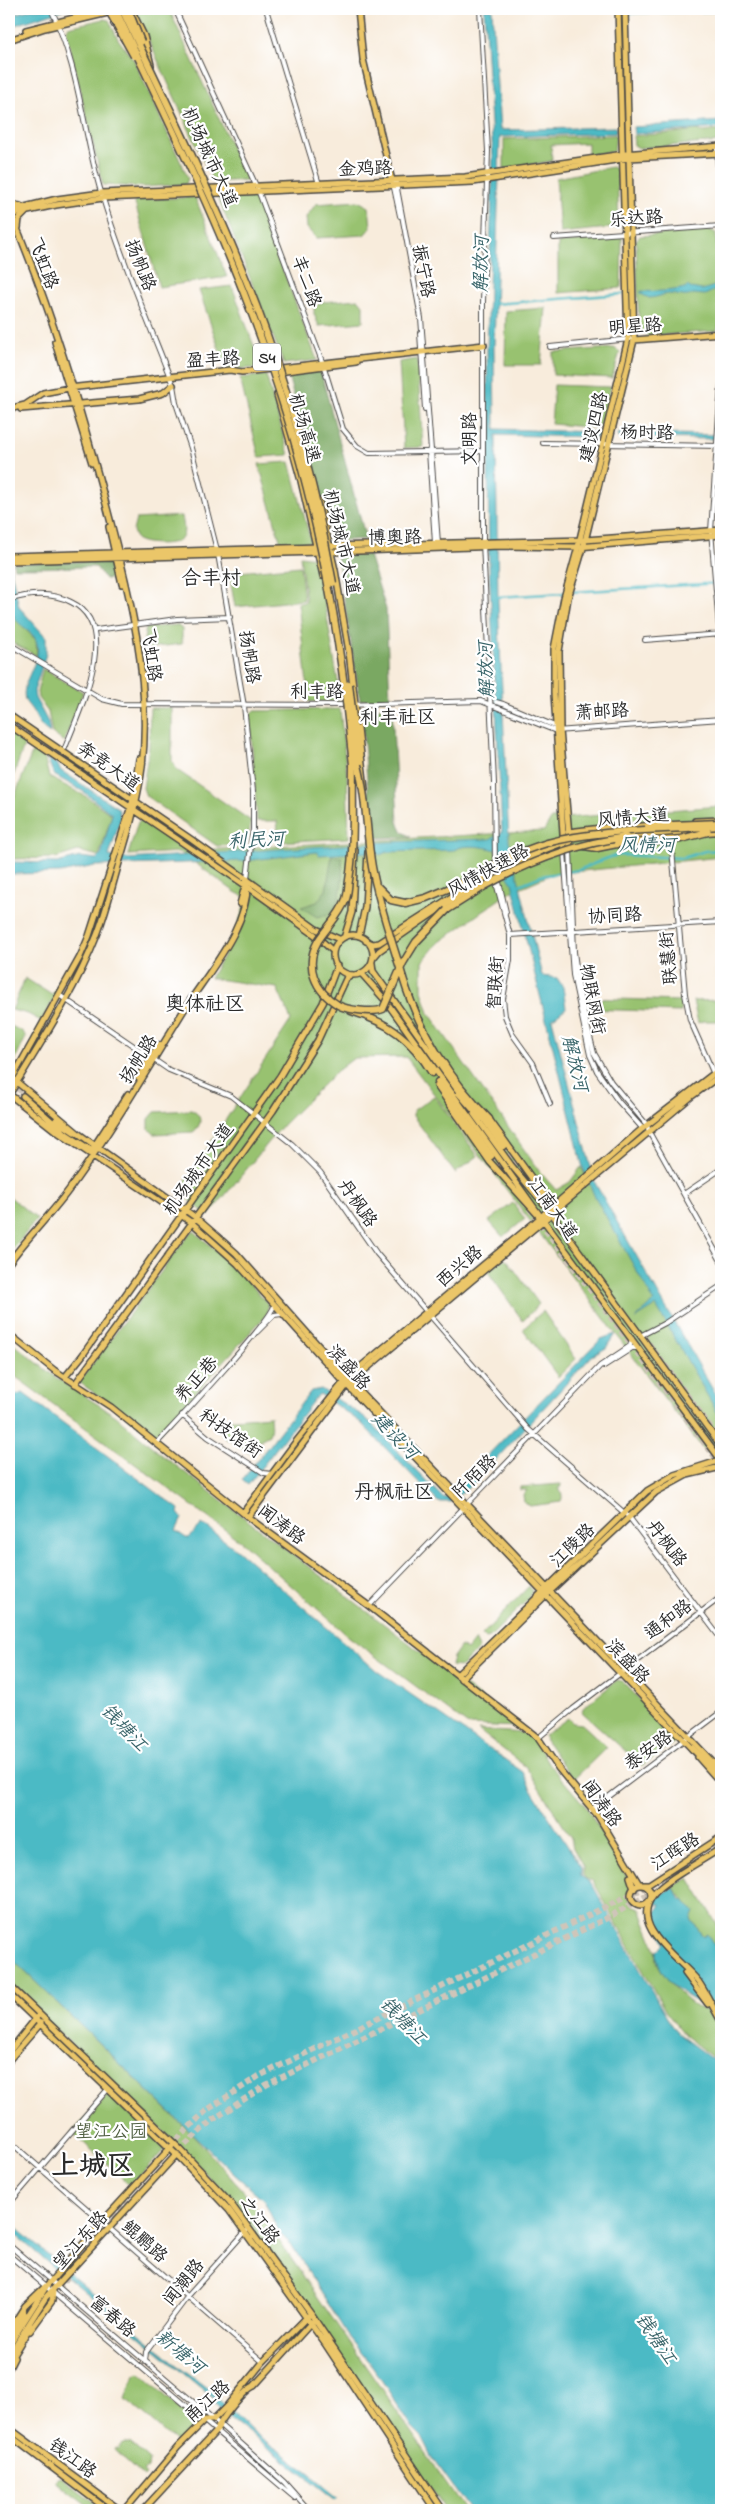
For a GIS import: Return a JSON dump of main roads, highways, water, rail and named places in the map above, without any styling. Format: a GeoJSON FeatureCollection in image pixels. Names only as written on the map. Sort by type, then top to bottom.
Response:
{"type":"FeatureCollection","features":[{"type":"Feature","properties":{"kind":"highway","name":"机场高速"},"geometry":{"type":"LineString","coordinates":[[128,9],[148,67],[238,260],[286,392],[310,478],[328,556],[344,648],[355,765]]}},
{"type":"Feature","properties":{"kind":"highway","name":"机场高速"},"geometry":{"type":"LineString","coordinates":[[110,10],[148,67]]}},
{"type":"Feature","properties":{"kind":"highway"},"geometry":{"type":"LineString","coordinates":[[355,765],[363,786],[370,854],[378,895],[415,1015],[428,1039],[503,1146]]}},
{"type":"Feature","properties":{"kind":"highway"},"geometry":{"type":"LineString","coordinates":[[355,765],[350,878],[346,899],[318,942],[312,957],[313,974],[317,987],[323,994],[341,1007],[374,1018],[392,1028],[414,1048],[432,1073]]}},
{"type":"Feature","properties":{"kind":"highway","name":"风情快速路"},"geometry":{"type":"LineString","coordinates":[[363,786],[367,797],[374,867],[379,890],[385,896],[398,903],[415,901],[457,885],[504,858],[547,843],[598,835],[721,823]]}},
{"type":"Feature","properties":{"kind":"highway"},"geometry":{"type":"LineString","coordinates":[[566,845],[576,834],[586,832],[648,826],[721,823]]}},
{"type":"Feature","properties":{"kind":"highway"},"geometry":{"type":"LineString","coordinates":[[578,845],[596,848],[617,844],[681,839],[708,832]]}},
{"type":"Feature","properties":{"kind":"highway","name":"风情快速路"},"geometry":{"type":"LineString","coordinates":[[341,1007],[372,1012],[383,1009],[403,963],[416,942],[447,910],[522,866],[561,851],[626,837],[721,832]]}},
{"type":"Feature","properties":{"kind":"highway"},"geometry":{"type":"LineString","coordinates":[[438,1084],[492,1155],[460,1108],[458,1096]]}},
{"type":"Feature","properties":{"kind":"highway"},"geometry":{"type":"LineString","coordinates":[[458,1096],[488,1126]]}},
{"type":"Feature","properties":{"kind":"highway"},"geometry":{"type":"LineString","coordinates":[[449,1097],[454,1111]]}},
{"type":"Feature","properties":{"kind":"highway"},"geometry":{"type":"LineString","coordinates":[[475,1104],[489,1119]]}},
{"type":"Feature","properties":{"kind":"highway"},"geometry":{"type":"LineString","coordinates":[[692,1748],[721,1777]]}},
{"type":"Feature","properties":{"kind":"highway"},"geometry":{"type":"LineString","coordinates":[[9,2338],[24,2314]]}},
{"type":"Feature","properties":{"kind":"highway"},"geometry":{"type":"LineString","coordinates":[[9,2361],[30,2326]]}},
{"type":"Feature","properties":{"kind":"main road"},"geometry":{"type":"LineString","coordinates":[[9,38],[110,10],[128,9]]}},
{"type":"Feature","properties":{"kind":"main road","name":"振宁路"},"geometry":{"type":"LineString","coordinates":[[360,9],[364,59],[395,184]]}},
{"type":"Feature","properties":{"kind":"main road","name":"建设四路"},"geometry":{"type":"LineString","coordinates":[[566,845],[558,729],[559,651],[566,598],[582,543],[631,339],[626,146],[618,9]]}},
{"type":"Feature","properties":{"kind":"main road","name":"建设四路"},"geometry":{"type":"LineString","coordinates":[[624,109],[625,9]]}},
{"type":"Feature","properties":{"kind":"main road","name":"机场城市大道"},"geometry":{"type":"LineString","coordinates":[[110,10],[131,48],[199,193],[248,310],[269,371],[299,473],[318,549],[344,705],[351,768],[355,855],[352,912],[345,935]]}},
{"type":"Feature","properties":{"kind":"main road","name":"机场城市大道"},"geometry":{"type":"LineString","coordinates":[[148,67],[212,192],[248,278],[281,369],[302,436],[331,549],[365,774],[368,855],[365,907],[359,936]]}},
{"type":"Feature","properties":{"kind":"main road","name":"金鸡路"},"geometry":{"type":"LineString","coordinates":[[9,213],[27,208],[102,196],[209,186],[395,184],[489,178],[626,156],[719,146]]}},
{"type":"Feature","properties":{"kind":"main road","name":"金鸡路"},"geometry":{"type":"LineString","coordinates":[[626,156],[719,153]]}},
{"type":"Feature","properties":{"kind":"main road","name":"金鸡路"},"geometry":{"type":"LineString","coordinates":[[102,196],[199,193],[320,185]]}},
{"type":"Feature","properties":{"kind":"main road"},"geometry":{"type":"LineString","coordinates":[[9,204],[27,208],[18,222],[19,236]]}},
{"type":"Feature","properties":{"kind":"main road","name":"飞虹路"},"geometry":{"type":"LineString","coordinates":[[9,213],[11,226],[72,387]]}},
{"type":"Feature","properties":{"kind":"main road","name":"飞虹路"},"geometry":{"type":"LineString","coordinates":[[9,213],[19,236],[72,387],[75,405],[117,552],[132,624],[143,704],[143,752],[134,804],[96,938],[66,999],[15,1080],[9,1084]]}},
{"type":"Feature","properties":{"kind":"main road","name":"明星路"},"geometry":{"type":"LineString","coordinates":[[631,339],[721,332]]}},
{"type":"Feature","properties":{"kind":"main road","name":"盈丰路"},"geometry":{"type":"LineString","coordinates":[[9,410],[25,405],[43,392],[72,387],[170,375],[269,371],[484,346]]}},
{"type":"Feature","properties":{"kind":"main road","name":"盈丰路"},"geometry":{"type":"LineString","coordinates":[[9,410],[139,400],[163,394],[173,385]]}},
{"type":"Feature","properties":{"kind":"main road","name":"博奥路"},"geometry":{"type":"LineString","coordinates":[[9,558],[117,552],[217,552],[582,543],[711,533],[721,530]]}},
{"type":"Feature","properties":{"kind":"main road","name":"博奥路"},"geometry":{"type":"LineString","coordinates":[[711,533],[721,535]]}},
{"type":"Feature","properties":{"kind":"main road","name":"博奥路"},"geometry":{"type":"LineString","coordinates":[[331,549],[437,543],[485,545]]}},
{"type":"Feature","properties":{"kind":"main road","name":"博奥路"},"geometry":{"type":"LineString","coordinates":[[9,558],[118,559],[217,552]]}},
{"type":"Feature","properties":{"kind":"main road","name":"奔竞大道"},"geometry":{"type":"LineString","coordinates":[[9,715],[134,804],[186,845],[246,885]]}},
{"type":"Feature","properties":{"kind":"main road","name":"奔竞大道"},"geometry":{"type":"LineString","coordinates":[[9,725],[192,840],[247,879]]}},
{"type":"Feature","properties":{"kind":"main road","name":"建设四路"},"geometry":{"type":"LineString","coordinates":[[558,729],[568,832],[566,845]]}},
{"type":"Feature","properties":{"kind":"main road"},"geometry":{"type":"LineString","coordinates":[[568,832],[721,823]]}},
{"type":"Feature","properties":{"kind":"main road","name":"风情大道"},"geometry":{"type":"LineString","coordinates":[[366,941],[374,944],[379,943],[498,871],[601,833],[721,823]]}},
{"type":"Feature","properties":{"kind":"main road","name":"风情大道"},"geometry":{"type":"LineString","coordinates":[[566,845],[578,845],[592,841],[671,837],[721,832]]}},
{"type":"Feature","properties":{"kind":"main road","name":"风情大道"},"geometry":{"type":"LineString","coordinates":[[373,960],[379,951],[397,937],[498,871]]}},
{"type":"Feature","properties":{"kind":"main road","name":"飞虹路"},"geometry":{"type":"LineString","coordinates":[[9,1094],[89,936],[113,873]]}},
{"type":"Feature","properties":{"kind":"main road"},"geometry":{"type":"LineString","coordinates":[[332,950],[315,935],[246,885],[247,879],[316,928],[339,939]]}},
{"type":"Feature","properties":{"kind":"main road","name":"扬帆路"},"geometry":{"type":"LineString","coordinates":[[9,1263],[64,1196],[227,940],[238,915],[246,885]]}},
{"type":"Feature","properties":{"kind":"main road"},"geometry":{"type":"LineString","coordinates":[[345,935],[359,936],[366,941],[373,960],[362,974],[352,975],[341,971],[337,966],[332,950],[339,939],[345,935]]}},
{"type":"Feature","properties":{"kind":"main road","name":"江南大道"},"geometry":{"type":"LineString","coordinates":[[373,960],[373,971],[431,1053],[458,1096],[542,1218],[721,1460]]}},
{"type":"Feature","properties":{"kind":"main road","name":"机场城市大道"},"geometry":{"type":"LineString","coordinates":[[65,1377],[82,1356],[254,1114],[304,1037],[323,1003],[337,966]]}},
{"type":"Feature","properties":{"kind":"main road","name":"江南大道"},"geometry":{"type":"LineString","coordinates":[[362,974],[377,989],[511,1165],[550,1212],[721,1446]]}},
{"type":"Feature","properties":{"kind":"main road","name":"机场城市大道"},"geometry":{"type":"LineString","coordinates":[[75,1384],[265,1122],[318,1040],[346,979],[352,975]]}},
{"type":"Feature","properties":{"kind":"main road"},"geometry":{"type":"LineString","coordinates":[[424,1052],[431,1053]]}},
{"type":"Feature","properties":{"kind":"main road","name":"西兴路"},"geometry":{"type":"LineString","coordinates":[[594,1174],[642,1129],[713,1072],[721,1068]]}},
{"type":"Feature","properties":{"kind":"main road","name":"西兴路"},"geometry":{"type":"LineString","coordinates":[[248,1517],[329,1404],[347,1382],[586,1180],[721,1075]]}},
{"type":"Feature","properties":{"kind":"main road","name":"滨盛路"},"geometry":{"type":"LineString","coordinates":[[15,1080],[79,1134],[93,1151],[182,1216],[193,1219],[236,1253],[347,1382]]}},
{"type":"Feature","properties":{"kind":"main road"},"geometry":{"type":"LineString","coordinates":[[438,1084],[454,1111],[490,1162],[542,1218]]}},
{"type":"Feature","properties":{"kind":"main road","name":"滨盛路"},"geometry":{"type":"LineString","coordinates":[[9,1094],[56,1131],[93,1151],[186,1210],[238,1264],[282,1314],[549,1590],[622,1671],[686,1738],[721,1771]]}},
{"type":"Feature","properties":{"kind":"main road"},"geometry":{"type":"LineString","coordinates":[[9,1258],[67,1189],[93,1151],[65,1133],[24,1096],[61,1124],[79,1134]]}},
{"type":"Feature","properties":{"kind":"main road"},"geometry":{"type":"LineString","coordinates":[[489,1119],[549,1202],[550,1212]]}},
{"type":"Feature","properties":{"kind":"main road","name":"闻涛路"},"geometry":{"type":"LineString","coordinates":[[9,1334],[65,1377],[111,1407],[248,1517],[369,1606],[538,1738],[562,1776],[592,1809],[635,1881],[650,1892],[647,1909],[649,1922],[658,1943]]}},
{"type":"Feature","properties":{"kind":"main road","name":"西兴路"},"geometry":{"type":"LineString","coordinates":[[243,1513],[266,1481],[329,1404]]}},
{"type":"Feature","properties":{"kind":"main road","name":"江陵路"},"geometry":{"type":"LineString","coordinates":[[459,1677],[658,1484],[683,1471],[721,1460]]}},
{"type":"Feature","properties":{"kind":"main road","name":"江陵路"},"geometry":{"type":"LineString","coordinates":[[627,1515],[672,1482],[698,1471],[721,1467]]}},
{"type":"Feature","properties":{"kind":"main road","name":"滨盛路"},"geometry":{"type":"LineString","coordinates":[[465,1505],[543,1594],[622,1671]]}},
{"type":"Feature","properties":{"kind":"main road","name":"滨盛路"},"geometry":{"type":"LineString","coordinates":[[686,1738],[692,1748],[721,1782]]}},
{"type":"Feature","properties":{"kind":"main road","name":"闻涛路"},"geometry":{"type":"LineString","coordinates":[[592,1809],[630,1877],[634,1889],[632,1898],[636,1903],[642,1905],[651,1933],[683,1970],[721,2021]]}},
{"type":"Feature","properties":{"kind":"main road","name":"江晖路"},"geometry":{"type":"LineString","coordinates":[[642,1885],[649,1884],[721,1837]]}},
{"type":"Feature","properties":{"kind":"main road","name":"江晖路"},"geometry":{"type":"LineString","coordinates":[[649,1900],[658,1889],[721,1848]]}},
{"type":"Feature","properties":{"kind":"main road"},"geometry":{"type":"LineString","coordinates":[[634,1889],[642,1885]]}},
{"type":"Feature","properties":{"kind":"main road"},"geometry":{"type":"LineString","coordinates":[[642,1905],[649,1900]]}},
{"type":"Feature","properties":{"kind":"main road","name":"之江路"},"geometry":{"type":"LineString","coordinates":[[9,1985],[39,2019],[108,2089],[172,2146],[181,2150],[228,2201],[308,2316],[436,2510]]}},
{"type":"Feature","properties":{"kind":"main road","name":"之江路"},"geometry":{"type":"LineString","coordinates":[[9,1994],[39,2019],[172,2146],[176,2155],[218,2197],[246,2231],[308,2316]]}},
{"type":"Feature","properties":{"kind":"main road","name":"闻涛路"},"geometry":{"type":"LineString","coordinates":[[714,2012],[721,2026]]}},
{"type":"Feature","properties":{"kind":"main road"},"geometry":{"type":"LineString","coordinates":[[9,2052],[39,2019]]}},
{"type":"Feature","properties":{"kind":"main road"},"geometry":{"type":"LineString","coordinates":[[9,2060],[39,2019]]}},
{"type":"Feature","properties":{"kind":"main road","name":"望江东路"},"geometry":{"type":"LineString","coordinates":[[9,2345],[46,2287],[102,2222],[172,2146]]}},
{"type":"Feature","properties":{"kind":"main road","name":"望江东路"},"geometry":{"type":"LineString","coordinates":[[9,2355],[46,2298],[181,2150]]}},
{"type":"Feature","properties":{"kind":"main road"},"geometry":{"type":"LineString","coordinates":[[9,2331],[25,2306],[46,2287]]}},
{"type":"Feature","properties":{"kind":"main road"},"geometry":{"type":"LineString","coordinates":[[9,2368],[32,2328],[52,2301],[54,2289]]}},
{"type":"Feature","properties":{"kind":"main road","name":"甬江路"},"geometry":{"type":"LineString","coordinates":[[143,2510],[218,2427],[264,2362],[308,2316]]}},
{"type":"Feature","properties":{"kind":"main road","name":"之江路"},"geometry":{"type":"LineString","coordinates":[[312,2322],[443,2510]]}},
{"type":"Feature","properties":{"kind":"main road","name":"甬江路"},"geometry":{"type":"LineString","coordinates":[[228,2411],[248,2388],[254,2386],[312,2322]]}},
{"type":"Feature","properties":{"kind":"main road","name":"甬江路"},"geometry":{"type":"LineString","coordinates":[[125,2510],[178,2447],[205,2420],[213,2420],[220,2411],[228,2411]]}},
{"type":"Feature","properties":{"kind":"main road","name":"钱江路"},"geometry":{"type":"LineString","coordinates":[[9,2428],[120,2510]]}},
{"type":"Feature","properties":{"kind":"main road","name":"钱江路"},"geometry":{"type":"LineString","coordinates":[[9,2435],[108,2510]]}},
{"type":"Feature","properties":{"kind":"water"},"geometry":{"type":"Polygon","coordinates":[[[31,9],[66,9],[9,27],[9,16],[31,9]]]}},
{"type":"Feature","properties":{"kind":"water"},"geometry":{"type":"Polygon","coordinates":[[[484,9],[492,9],[500,130],[616,127],[616,133],[500,137],[494,349],[495,429],[597,432],[601,434],[597,437],[496,435],[498,602],[509,841],[542,976],[557,978],[563,987],[566,1008],[552,1019],[595,1183],[721,1404],[721,1419],[656,1306],[635,1319],[654,1302],[594,1195],[583,1168],[512,883],[508,877],[501,852],[484,847],[470,846],[454,850],[387,852],[380,855],[375,852],[319,855],[317,852],[245,861],[95,866],[60,873],[9,874],[9,862],[57,863],[80,857],[97,859],[101,855],[112,814],[84,792],[54,775],[47,758],[58,765],[60,770],[118,808],[121,818],[109,856],[127,859],[388,842],[490,839],[502,832],[489,565],[487,350],[493,157],[484,9]]]}},
{"type":"Feature","properties":{"kind":"water"},"geometry":{"type":"Polygon","coordinates":[[[721,121],[721,128],[634,134],[633,127],[721,121]]]}},
{"type":"Feature","properties":{"kind":"water"},"geometry":{"type":"Polygon","coordinates":[[[718,285],[719,288],[705,295],[693,294],[684,296],[669,294],[649,298],[641,294],[641,291],[674,290],[688,286],[702,290],[718,285]]]}},
{"type":"Feature","properties":{"kind":"water"},"geometry":{"type":"Polygon","coordinates":[[[617,434],[721,435],[721,439],[618,438],[617,434]]]}},
{"type":"Feature","properties":{"kind":"water"},"geometry":{"type":"Polygon","coordinates":[[[9,561],[19,607],[46,637],[46,654],[34,691],[35,698],[48,722],[50,733],[41,725],[25,700],[25,686],[36,658],[37,644],[32,634],[17,621],[10,608],[8,592],[9,561]]]}},
{"type":"Feature","properties":{"kind":"water"},"geometry":{"type":"Polygon","coordinates":[[[615,1334],[606,1348],[592,1356],[474,1483],[450,1502],[438,1502],[360,1422],[320,1394],[248,1485],[242,1480],[311,1391],[321,1389],[366,1418],[442,1497],[446,1498],[601,1339],[615,1334]]]}},
{"type":"Feature","properties":{"kind":"water","name":"钱塘江"},"geometry":{"type":"Polygon","coordinates":[[[9,1388],[17,1395],[23,1393],[179,1509],[178,1513],[182,1518],[176,1531],[189,1538],[202,1524],[236,1549],[377,1671],[523,1772],[531,1789],[581,1867],[581,1876],[592,1884],[671,2025],[681,2036],[721,2066],[721,2510],[470,2510],[432,2457],[422,2437],[411,2426],[373,2367],[350,2339],[291,2244],[280,2234],[263,2199],[234,2174],[9,1956],[9,1388]]]}},
{"type":"Feature","properties":{"kind":"water"},"geometry":{"type":"Polygon","coordinates":[[[673,1887],[682,1901],[684,1900],[694,1912],[691,1919],[703,1937],[707,1934],[716,1948],[718,1947],[721,1951],[721,2011],[700,2003],[679,1990],[670,1982],[658,1962],[657,1951],[665,1943],[655,1914],[661,1904],[657,1904],[651,1911],[653,1903],[659,1896],[673,1887]]]}},
{"type":"Feature","properties":{"kind":"water"},"geometry":{"type":"Polygon","coordinates":[[[9,2222],[180,2368],[211,2391],[254,2433],[295,2462],[338,2498],[336,2500],[232,2420],[217,2406],[213,2398],[9,2229],[9,2222]]]}},
{"type":"Feature","properties":{"kind":"waterway"},"geometry":{"type":"LineString","coordinates":[[631,13],[721,11]]}},
{"type":"Feature","properties":{"kind":"waterway"},"geometry":{"type":"LineString","coordinates":[[493,304],[623,294]]}},
{"type":"Feature","properties":{"kind":"waterway"},"geometry":{"type":"LineString","coordinates":[[570,592],[721,583]]}},
{"type":"Feature","properties":{"kind":"waterway"},"geometry":{"type":"LineString","coordinates":[[496,597],[565,593]]}},
{"type":"Feature","properties":{"kind":"waterway","name":"风情河"},"geometry":{"type":"LineString","coordinates":[[517,886],[541,876],[579,870],[610,857],[621,855],[683,858],[705,851],[721,850]]}},
{"type":"Feature","properties":{"kind":"tunnel"},"geometry":{"type":"LineString","coordinates":[[11,1084],[25,1095]]}},
{"type":"Feature","properties":{"kind":"tunnel"},"geometry":{"type":"LineString","coordinates":[[503,1146],[549,1207]]}},
{"type":"Feature","properties":{"kind":"tunnel"},"geometry":{"type":"LineString","coordinates":[[491,1156],[506,1177]]}},
{"type":"Feature","properties":{"kind":"tunnel"},"geometry":{"type":"LineString","coordinates":[[524,1201],[721,1465]]}},
{"type":"Feature","properties":{"kind":"tunnel"},"geometry":{"type":"LineString","coordinates":[[643,1336],[721,1441]]}},
{"type":"Feature","properties":{"kind":"tunnel"},"geometry":{"type":"LineString","coordinates":[[170,2146],[207,2110],[259,2076],[640,1890],[721,1842]]}},
{"type":"Feature","properties":{"kind":"tunnel"},"geometry":{"type":"LineString","coordinates":[[172,2157],[211,2121],[266,2085],[609,1917],[658,1889]]}},
{"type":"Feature","properties":{"kind":"tunnel"},"geometry":{"type":"LineString","coordinates":[[41,2298],[126,2200]]}},
{"type":"Feature","properties":{"kind":"tunnel"},"geometry":{"type":"LineString","coordinates":[[31,2325],[69,2275]]}},
{"type":"Feature","properties":{"kind":"tunnel"},"geometry":{"type":"LineString","coordinates":[[24,2314],[38,2295]]}},
{"type":"Feature","properties":{"kind":"tunnel"},"geometry":{"type":"LineString","coordinates":[[11,2348],[31,2316]]}},
{"type":"Feature","properties":{"kind":"district","name":"合丰村"},"geometry":{"type":"Point","coordinates":[211,577]}},
{"type":"Feature","properties":{"kind":"district","name":"利丰社区"},"geometry":{"type":"Point","coordinates":[398,716]}},
{"type":"Feature","properties":{"kind":"district","name":"奥体社区"},"geometry":{"type":"Point","coordinates":[205,1003]}},
{"type":"Feature","properties":{"kind":"district","name":"丹枫社区"},"geometry":{"type":"Point","coordinates":[394,1491]}},
{"type":"Feature","properties":{"kind":"district","name":"上城区"},"geometry":{"type":"Point","coordinates":[93,2164]}},
{"type":"Feature","properties":{"kind":"water label","name":"解放河"},"geometry":{"type":"Point","coordinates":[480,264]}},
{"type":"Feature","properties":{"kind":"water label","name":"解放河"},"geometry":{"type":"Point","coordinates":[485,670]}},
{"type":"Feature","properties":{"kind":"water label","name":"利民河"},"geometry":{"type":"Point","coordinates":[256,839]}},
{"type":"Feature","properties":{"kind":"water label","name":"解放河"},"geometry":{"type":"Point","coordinates":[576,1063]}},
{"type":"Feature","properties":{"kind":"water label","name":"建设河"},"geometry":{"type":"Point","coordinates":[396,1435]}},
{"type":"Feature","properties":{"kind":"water label","name":"新塘河"},"geometry":{"type":"Point","coordinates":[181,2351]}},
{"type":"Feature","properties":{"kind":"park label","name":"望江公园"},"geometry":{"type":"Point","coordinates":[111,2131]}}]}
